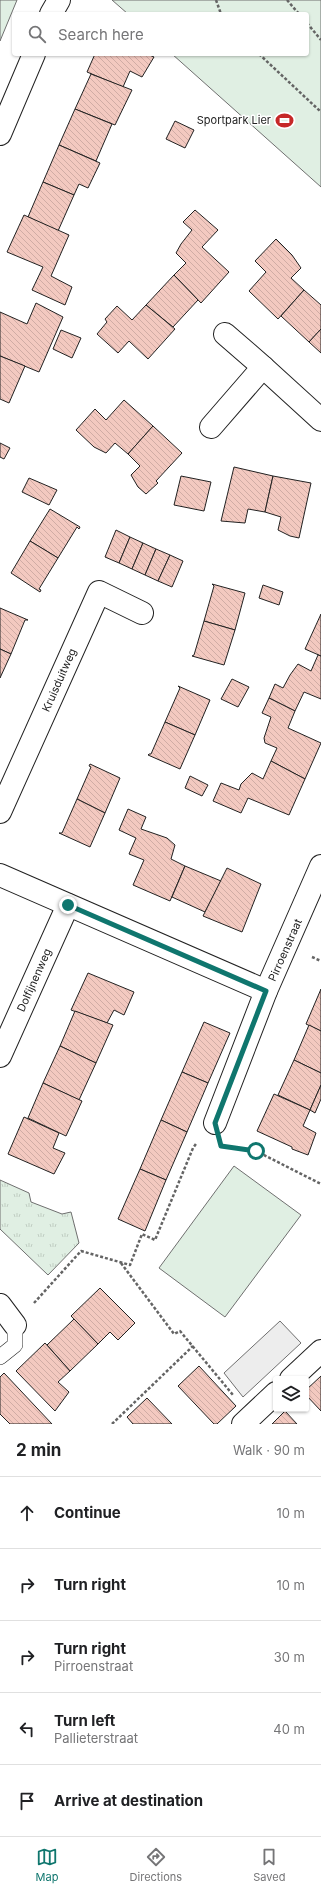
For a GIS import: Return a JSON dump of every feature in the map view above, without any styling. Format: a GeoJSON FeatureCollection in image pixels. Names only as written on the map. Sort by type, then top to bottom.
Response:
{"type":"FeatureCollection","features":[{"type":"Feature","properties":{"kind":"street"},"geometry":{"type":"LineString","coordinates":[[43,0],[46,12]]}},
{"type":"Feature","properties":{"kind":"street"},"geometry":{"type":"LineString","coordinates":[[52,12],[59,0]]}},
{"type":"Feature","properties":{"kind":"street"},"geometry":{"type":"LineString","coordinates":[[0,134],[33,56]]}},
{"type":"Feature","properties":{"kind":"street"},"geometry":{"type":"LineString","coordinates":[[225,334],[321,420]]}},
{"type":"Feature","properties":{"kind":"street"},"geometry":{"type":"LineString","coordinates":[[211,427],[262,367]]}},
{"type":"Feature","properties":{"kind":"street","name":"Kruisduitweg"},"geometry":{"type":"LineString","coordinates":[[0,812],[99,592],[142,613]]}},
{"type":"Feature","properties":{"kind":"street","name":"Pirroenstraat"},"geometry":{"type":"LineString","coordinates":[[215,1123],[266,991],[321,866]]}},
{"type":"Feature","properties":{"kind":"street"},"geometry":{"type":"LineString","coordinates":[[0,875],[266,991]]}},
{"type":"Feature","properties":{"kind":"street","name":"Dolfijnenweg"},"geometry":{"type":"LineString","coordinates":[[0,1056],[68,905]]}},
{"type":"Feature","properties":{"kind":"street"},"geometry":{"type":"LineString","coordinates":[[0,1305],[15,1324]]}},
{"type":"Feature","properties":{"kind":"street"},"geometry":{"type":"LineString","coordinates":[[294,1376],[321,1351]]}},
{"type":"Feature","properties":{"kind":"street"},"geometry":{"type":"LineString","coordinates":[[247,1420],[273,1396]]}},
{"type":"Feature","properties":{"kind":"lane"},"geometry":{"type":"LineString","coordinates":[[0,1357],[15,1344],[15,1324]]}},
{"type":"Feature","properties":{"kind":"path"},"geometry":{"type":"LineString","coordinates":[[216,0],[220,12]]}},
{"type":"Feature","properties":{"kind":"path"},"geometry":{"type":"LineString","coordinates":[[287,0],[297,12]]}},
{"type":"Feature","properties":{"kind":"path"},"geometry":{"type":"LineString","coordinates":[[309,25],[321,40]]}},
{"type":"Feature","properties":{"kind":"path"},"geometry":{"type":"LineString","coordinates":[[261,56],[321,112]]}},
{"type":"Feature","properties":{"kind":"path"},"geometry":{"type":"LineString","coordinates":[[215,1123],[221,1146],[256,1151],[321,1184]]}},
{"type":"Feature","properties":{"kind":"path"},"geometry":{"type":"LineString","coordinates":[[15,1324],[81,1251],[130,1265],[142,1234],[155,1240],[193,1148],[215,1123]]}},
{"type":"Feature","properties":{"kind":"path"},"geometry":{"type":"LineString","coordinates":[[121,1262],[174,1334],[180,1331],[193,1346],[247,1420]]}},
{"type":"Feature","properties":{"kind":"path"},"geometry":{"type":"LineString","coordinates":[[112,1424],[193,1346]]}},
{"type":"Feature","properties":{"kind":"green space"},"geometry":{"type":"Polygon","coordinates":[[[0,0],[17,0],[12,12],[0,41],[0,0]]]}},
{"type":"Feature","properties":{"kind":"green space","name":"Sportpark Lier"},"geometry":{"type":"Polygon","coordinates":[[[112,0],[321,0],[321,187],[174,56],[309,56],[309,12],[126,12],[112,0]]]}},
{"type":"Feature","properties":{"kind":"green space"},"geometry":{"type":"Polygon","coordinates":[[[234,1166],[301,1215],[225,1317],[159,1268],[234,1166]]]}},
{"type":"Feature","properties":{"kind":"green space"},"geometry":{"type":"Polygon","coordinates":[[[0,1180],[29,1193],[31,1202],[62,1214],[71,1212],[79,1243],[48,1275],[0,1229],[0,1180]]]}},
{"type":"Feature","properties":{"kind":"shaded area"},"geometry":{"type":"Polygon","coordinates":[[[280,1321],[301,1343],[243,1397],[224,1373],[280,1321]]]}},
{"type":"Feature","properties":{"kind":"building"},"geometry":{"type":"Polygon","coordinates":[[[94,56],[154,57],[142,77],[130,71],[123,87],[87,72],[94,56]]]}},
{"type":"Feature","properties":{"kind":"building"},"geometry":{"type":"Polygon","coordinates":[[[91,74],[132,90],[115,125],[75,109],[91,74]]]}},
{"type":"Feature","properties":{"kind":"building"},"geometry":{"type":"Polygon","coordinates":[[[75,109],[112,124],[96,161],[59,145],[75,109]]]}},
{"type":"Feature","properties":{"kind":"building"},"geometry":{"type":"Polygon","coordinates":[[[175,121],[194,130],[185,148],[166,139],[175,121]]]}},
{"type":"Feature","properties":{"kind":"building"},"geometry":{"type":"Polygon","coordinates":[[[59,145],[100,163],[88,188],[79,184],[74,195],[43,182],[59,145]]]}},
{"type":"Feature","properties":{"kind":"building"},"geometry":{"type":"Polygon","coordinates":[[[43,182],[74,195],[58,231],[28,217],[43,182]]]}},
{"type":"Feature","properties":{"kind":"building"},"geometry":{"type":"Polygon","coordinates":[[[195,210],[218,230],[202,247],[229,272],[201,303],[174,275],[186,263],[176,253],[192,230],[183,222],[195,210]]]}},
{"type":"Feature","properties":{"kind":"building"},"geometry":{"type":"Polygon","coordinates":[[[24,215],[69,235],[51,276],[72,287],[65,305],[32,290],[43,267],[7,252],[24,215]]]}},
{"type":"Feature","properties":{"kind":"building"},"geometry":{"type":"Polygon","coordinates":[[[276,239],[292,255],[301,268],[291,278],[304,290],[278,319],[249,291],[266,272],[255,261],[276,239]]]}},
{"type":"Feature","properties":{"kind":"building"},"geometry":{"type":"Polygon","coordinates":[[[174,275],[198,300],[173,327],[146,305],[174,275]]]}},
{"type":"Feature","properties":{"kind":"building"},"geometry":{"type":"Polygon","coordinates":[[[304,290],[321,305],[321,329],[309,342],[281,316],[304,290]]]}},
{"type":"Feature","properties":{"kind":"building"},"geometry":{"type":"Polygon","coordinates":[[[36,303],[63,317],[39,372],[0,356],[0,312],[27,324],[36,303]]]}},
{"type":"Feature","properties":{"kind":"building"},"geometry":{"type":"Polygon","coordinates":[[[146,305],[175,329],[148,359],[129,341],[118,353],[97,334],[107,322],[105,319],[117,306],[132,320],[146,305]]]}},
{"type":"Feature","properties":{"kind":"building"},"geometry":{"type":"Polygon","coordinates":[[[321,329],[321,353],[309,342],[321,329]]]}},
{"type":"Feature","properties":{"kind":"building"},"geometry":{"type":"Polygon","coordinates":[[[61,330],[81,338],[72,358],[53,349],[61,330]]]}},
{"type":"Feature","properties":{"kind":"building"},"geometry":{"type":"Polygon","coordinates":[[[0,356],[25,366],[9,403],[0,399],[0,356]]]}},
{"type":"Feature","properties":{"kind":"building"},"geometry":{"type":"Polygon","coordinates":[[[124,400],[153,426],[128,454],[115,443],[106,453],[94,447],[76,430],[95,409],[106,420],[124,400]]]}},
{"type":"Feature","properties":{"kind":"building"},"geometry":{"type":"Polygon","coordinates":[[[153,426],[182,453],[156,481],[158,483],[146,494],[138,487],[131,475],[140,466],[128,454],[153,426]]]}},
{"type":"Feature","properties":{"kind":"building"},"geometry":{"type":"Polygon","coordinates":[[[0,443],[10,448],[4,459],[0,457],[0,443]]]}},
{"type":"Feature","properties":{"kind":"building"},"geometry":{"type":"Polygon","coordinates":[[[234,467],[273,476],[265,512],[248,509],[245,523],[221,521],[234,467]]]}},
{"type":"Feature","properties":{"kind":"building"},"geometry":{"type":"Polygon","coordinates":[[[181,476],[211,482],[204,511],[174,505],[181,476]]]}},
{"type":"Feature","properties":{"kind":"building"},"geometry":{"type":"Polygon","coordinates":[[[273,476],[311,483],[299,538],[290,536],[278,530],[281,517],[265,512],[273,476]]]}},
{"type":"Feature","properties":{"kind":"building"},"geometry":{"type":"Polygon","coordinates":[[[29,478],[57,490],[49,505],[22,492],[29,478]]]}},
{"type":"Feature","properties":{"kind":"building"},"geometry":{"type":"Polygon","coordinates":[[[50,509],[80,527],[79,529],[77,527],[58,558],[30,541],[50,509]]]}},
{"type":"Feature","properties":{"kind":"building"},"geometry":{"type":"Polygon","coordinates":[[[116,530],[130,537],[119,563],[105,557],[116,530]]]}},
{"type":"Feature","properties":{"kind":"building"},"geometry":{"type":"Polygon","coordinates":[[[130,537],[143,543],[132,569],[119,563],[130,537]]]}},
{"type":"Feature","properties":{"kind":"building"},"geometry":{"type":"Polygon","coordinates":[[[30,541],[58,558],[39,589],[41,590],[40,592],[11,573],[30,541]]]}},
{"type":"Feature","properties":{"kind":"building"},"geometry":{"type":"Polygon","coordinates":[[[143,543],[156,549],[145,575],[132,569],[143,543]]]}},
{"type":"Feature","properties":{"kind":"building"},"geometry":{"type":"Polygon","coordinates":[[[156,549],[170,555],[158,581],[145,575],[156,549]]]}},
{"type":"Feature","properties":{"kind":"building"},"geometry":{"type":"Polygon","coordinates":[[[170,555],[183,561],[172,587],[158,581],[170,555]]]}},
{"type":"Feature","properties":{"kind":"building"},"geometry":{"type":"Polygon","coordinates":[[[212,584],[245,593],[235,630],[204,621],[214,586],[212,584]]]}},
{"type":"Feature","properties":{"kind":"building"},"geometry":{"type":"Polygon","coordinates":[[[263,585],[283,592],[279,605],[259,598],[263,585]]]}},
{"type":"Feature","properties":{"kind":"building"},"geometry":{"type":"Polygon","coordinates":[[[0,608],[28,620],[25,620],[11,654],[0,649],[0,608]]]}},
{"type":"Feature","properties":{"kind":"building"},"geometry":{"type":"Polygon","coordinates":[[[321,614],[321,656],[305,649],[321,614]]]}},
{"type":"Feature","properties":{"kind":"building"},"geometry":{"type":"Polygon","coordinates":[[[204,621],[235,630],[224,665],[192,656],[194,655],[204,621]]]}},
{"type":"Feature","properties":{"kind":"building"},"geometry":{"type":"Polygon","coordinates":[[[0,649],[11,654],[0,678],[0,649]]]}},
{"type":"Feature","properties":{"kind":"building"},"geometry":{"type":"Polygon","coordinates":[[[318,655],[321,656],[321,699],[304,692],[295,711],[269,698],[275,684],[283,688],[298,664],[311,671],[318,655]]]}},
{"type":"Feature","properties":{"kind":"building"},"geometry":{"type":"Polygon","coordinates":[[[232,679],[249,687],[238,707],[221,699],[232,679]]]}},
{"type":"Feature","properties":{"kind":"building"},"geometry":{"type":"Polygon","coordinates":[[[178,686],[210,700],[195,735],[165,722],[180,688],[178,686]]]}},
{"type":"Feature","properties":{"kind":"building"},"geometry":{"type":"Polygon","coordinates":[[[269,698],[295,711],[288,728],[321,743],[305,779],[271,761],[277,748],[265,743],[264,738],[271,717],[262,713],[269,698]]]}},
{"type":"Feature","properties":{"kind":"building"},"geometry":{"type":"Polygon","coordinates":[[[165,722],[195,735],[180,769],[148,755],[151,754],[165,722]]]}},
{"type":"Feature","properties":{"kind":"building"},"geometry":{"type":"Polygon","coordinates":[[[271,761],[305,779],[289,815],[248,798],[241,813],[213,801],[221,783],[239,790],[241,784],[252,773],[263,779],[271,761]]]}},
{"type":"Feature","properties":{"kind":"building"},"geometry":{"type":"Polygon","coordinates":[[[90,764],[120,778],[105,813],[77,799],[91,767],[89,766],[90,764]]]}},
{"type":"Feature","properties":{"kind":"building"},"geometry":{"type":"Polygon","coordinates":[[[190,776],[208,785],[202,796],[185,788],[190,776]]]}},
{"type":"Feature","properties":{"kind":"building"},"geometry":{"type":"Polygon","coordinates":[[[77,799],[105,813],[90,847],[59,833],[62,833],[77,799]]]}},
{"type":"Feature","properties":{"kind":"building"},"geometry":{"type":"Polygon","coordinates":[[[128,809],[146,817],[141,829],[167,838],[175,845],[171,859],[185,866],[170,901],[133,885],[144,860],[129,854],[136,838],[119,830],[128,809]]]}},
{"type":"Feature","properties":{"kind":"building"},"geometry":{"type":"Polygon","coordinates":[[[185,866],[221,881],[205,912],[172,897],[185,866]]]}},
{"type":"Feature","properties":{"kind":"building"},"geometry":{"type":"Polygon","coordinates":[[[227,868],[261,884],[242,932],[203,916],[227,868]]]}},
{"type":"Feature","properties":{"kind":"building"},"geometry":{"type":"Polygon","coordinates":[[[88,973],[134,992],[124,1015],[114,1010],[107,1023],[71,1010],[88,973]]]}},
{"type":"Feature","properties":{"kind":"building"},"geometry":{"type":"Polygon","coordinates":[[[321,989],[321,1031],[306,1024],[321,989]]]}},
{"type":"Feature","properties":{"kind":"building"},"geometry":{"type":"Polygon","coordinates":[[[75,1011],[113,1025],[96,1063],[60,1046],[75,1011]]]}},
{"type":"Feature","properties":{"kind":"building"},"geometry":{"type":"Polygon","coordinates":[[[204,1022],[230,1033],[208,1083],[182,1072],[204,1022]]]}},
{"type":"Feature","properties":{"kind":"building"},"geometry":{"type":"Polygon","coordinates":[[[309,1025],[321,1031],[321,1073],[294,1060],[309,1025]]]}},
{"type":"Feature","properties":{"kind":"building"},"geometry":{"type":"Polygon","coordinates":[[[60,1046],[96,1063],[79,1100],[43,1083],[60,1046]]]}},
{"type":"Feature","properties":{"kind":"building"},"geometry":{"type":"Polygon","coordinates":[[[294,1060],[321,1073],[321,1085],[310,1110],[278,1095],[294,1060]]]}},
{"type":"Feature","properties":{"kind":"building"},"geometry":{"type":"Polygon","coordinates":[[[182,1072],[208,1083],[187,1132],[161,1120],[182,1072]]]}},
{"type":"Feature","properties":{"kind":"building"},"geometry":{"type":"Polygon","coordinates":[[[43,1083],[82,1101],[66,1136],[28,1118],[43,1083]]]}},
{"type":"Feature","properties":{"kind":"building"},"geometry":{"type":"Polygon","coordinates":[[[321,1085],[321,1099],[315,1113],[310,1110],[321,1085]]]}},
{"type":"Feature","properties":{"kind":"building"},"geometry":{"type":"Polygon","coordinates":[[[274,1094],[310,1110],[303,1126],[316,1133],[308,1155],[292,1149],[292,1147],[257,1131],[274,1094]]]}},
{"type":"Feature","properties":{"kind":"building"},"geometry":{"type":"Polygon","coordinates":[[[24,1117],[59,1133],[53,1148],[65,1153],[54,1174],[8,1154],[24,1117]]]}},
{"type":"Feature","properties":{"kind":"building"},"geometry":{"type":"Polygon","coordinates":[[[161,1120],[187,1132],[166,1180],[140,1169],[161,1120]]]}},
{"type":"Feature","properties":{"kind":"building"},"geometry":{"type":"Polygon","coordinates":[[[140,1169],[166,1180],[145,1231],[118,1219],[140,1169]]]}},
{"type":"Feature","properties":{"kind":"building"},"geometry":{"type":"Polygon","coordinates":[[[100,1288],[135,1323],[118,1340],[110,1332],[98,1344],[71,1316],[100,1288]]]}},
{"type":"Feature","properties":{"kind":"building"},"geometry":{"type":"Polygon","coordinates":[[[74,1319],[98,1344],[70,1371],[47,1345],[74,1319]]]}},
{"type":"Feature","properties":{"kind":"building"},"geometry":{"type":"Polygon","coordinates":[[[45,1343],[70,1371],[58,1382],[69,1392],[55,1411],[16,1371],[45,1343]]]}},
{"type":"Feature","properties":{"kind":"building"},"geometry":{"type":"Polygon","coordinates":[[[199,1366],[236,1406],[217,1424],[214,1424],[178,1386],[199,1366]]]}},
{"type":"Feature","properties":{"kind":"building"},"geometry":{"type":"Polygon","coordinates":[[[4,1373],[52,1424],[10,1424],[0,1414],[0,1377],[4,1373]]]}},
{"type":"Feature","properties":{"kind":"building"},"geometry":{"type":"Polygon","coordinates":[[[321,1376],[321,1411],[309,1398],[309,1387],[321,1376]]]}},
{"type":"Feature","properties":{"kind":"building"},"geometry":{"type":"Polygon","coordinates":[[[147,1398],[172,1424],[133,1424],[127,1417],[147,1398]]]}},
{"type":"Feature","properties":{"kind":"building"},"geometry":{"type":"Polygon","coordinates":[[[284,1412],[286,1412],[297,1424],[272,1424],[284,1412]]]}},
{"type":"Feature","properties":{"kind":"place","name":"Sportpark Lier"},"geometry":{"type":"Point","coordinates":[284,120]}},
{"type":"Feature","properties":{"kind":"route"},"geometry":{"type":"LineString","coordinates":[[68,905],[266,991],[215,1123],[221,1146],[256,1151]]}}]}
